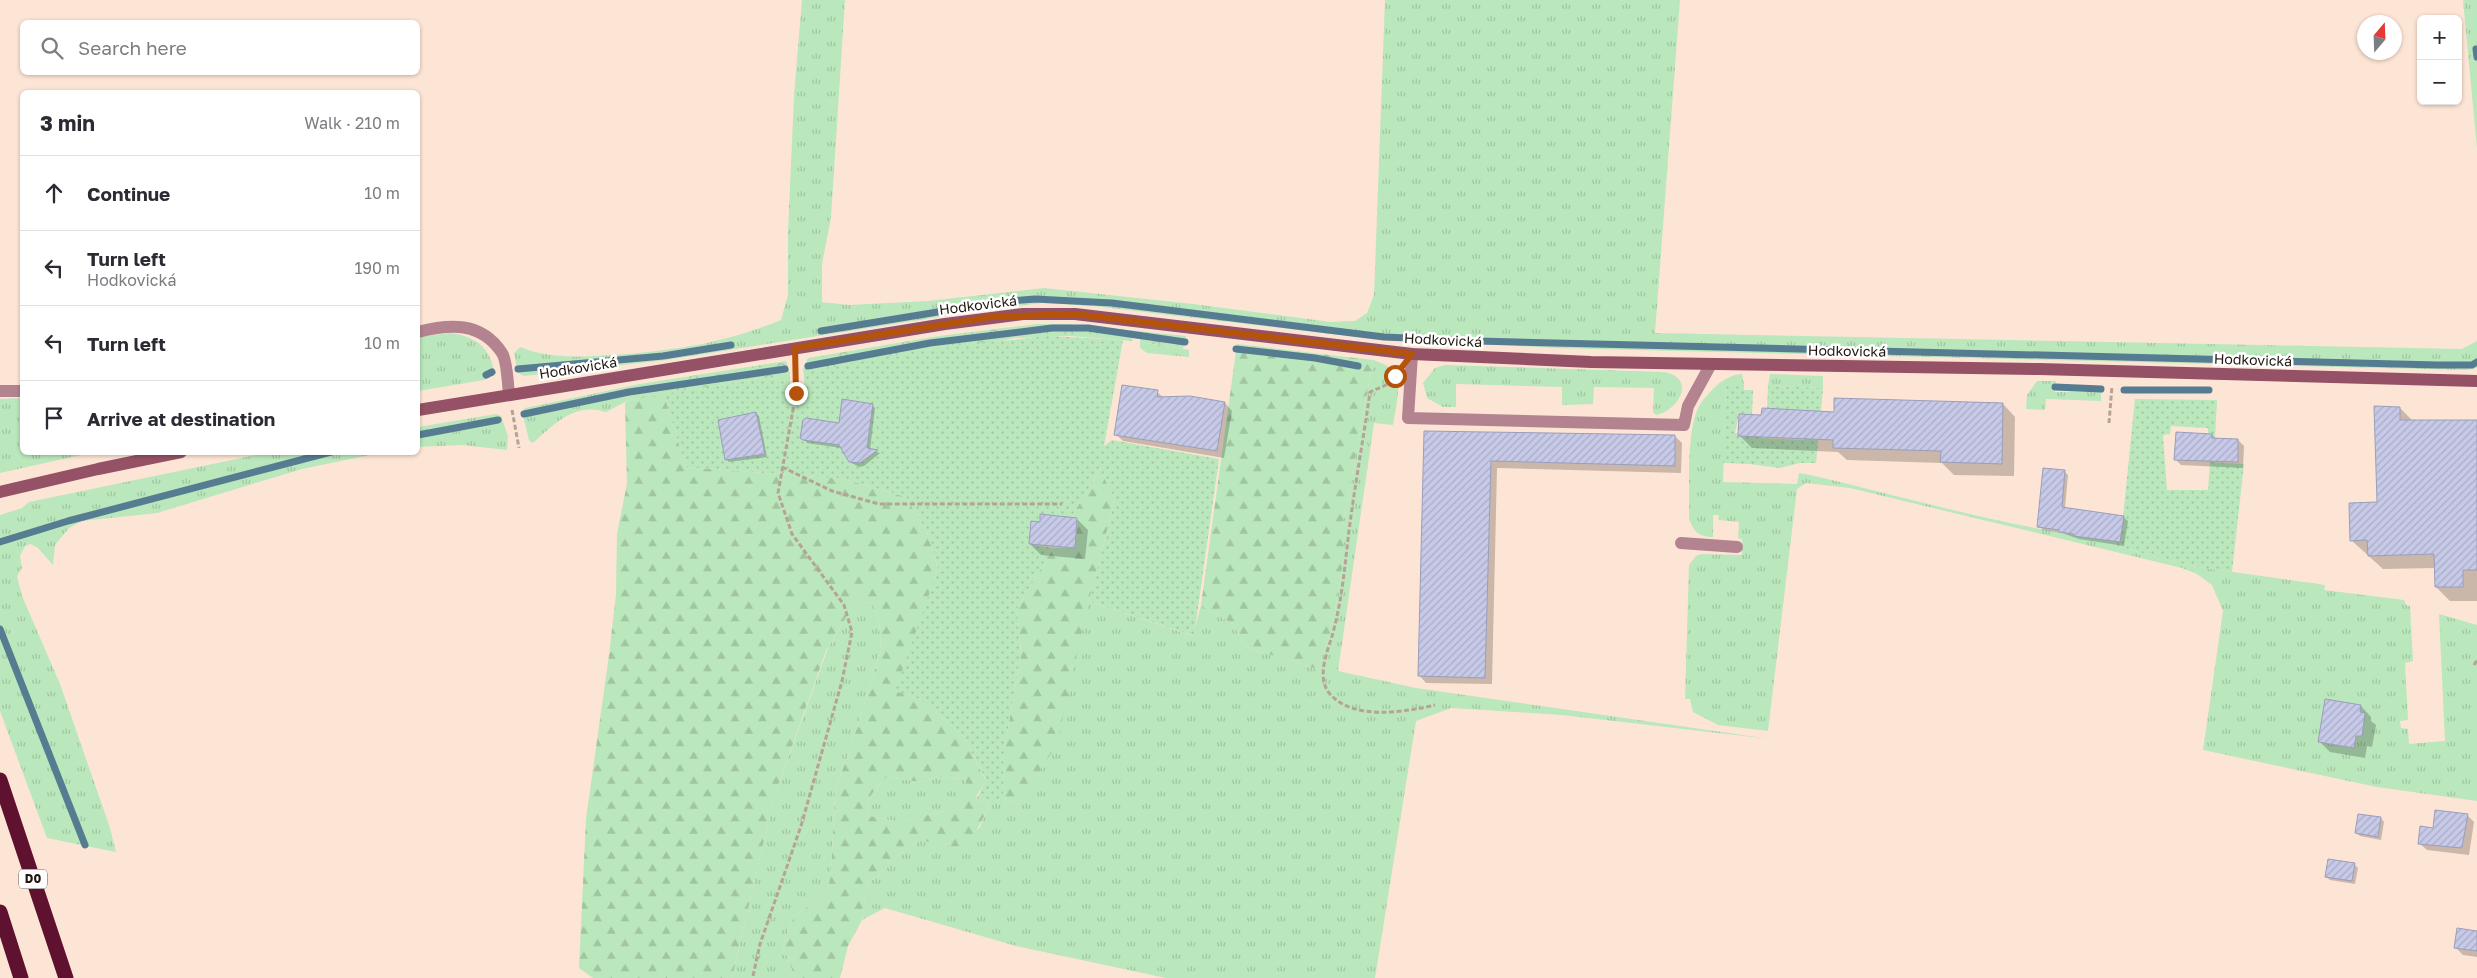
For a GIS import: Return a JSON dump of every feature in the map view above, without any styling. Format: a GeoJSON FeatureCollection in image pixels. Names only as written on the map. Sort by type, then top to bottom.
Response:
{"type":"FeatureCollection","features":[{"type":"Feature","properties":{"kind":"highway","name":"D0"},"geometry":{"type":"LineString","coordinates":[[0,780],[66,978]]}},
{"type":"Feature","properties":{"kind":"highway"},"geometry":{"type":"LineString","coordinates":[[0,912],[21,978]]}},
{"type":"Feature","properties":{"kind":"street","name":"Hodkovická"},"geometry":{"type":"LineString","coordinates":[[420,410],[991,317],[1056,313],[1102,316],[1412,354],[1591,362],[2114,371],[2477,381]]}},
{"type":"Feature","properties":{"kind":"street"},"geometry":{"type":"LineString","coordinates":[[0,492],[167,455]]}},
{"type":"Feature","properties":{"kind":"lane"},"geometry":{"type":"LineString","coordinates":[[420,332],[460,326],[482,333],[503,353],[509,395]]}},
{"type":"Feature","properties":{"kind":"lane"},"geometry":{"type":"LineString","coordinates":[[1412,354],[1408,418],[1684,426],[1688,406],[1711,364]]}},
{"type":"Feature","properties":{"kind":"lane"},"geometry":{"type":"LineString","coordinates":[[0,391],[20,391]]}},
{"type":"Feature","properties":{"kind":"lane"},"geometry":{"type":"LineString","coordinates":[[1680,543],[1737,547]]}},
{"type":"Feature","properties":{"kind":"path"},"geometry":{"type":"LineString","coordinates":[[753,976],[760,944],[802,826],[842,681],[852,632],[844,605],[792,534],[778,493],[796,393],[795,348]]}},
{"type":"Feature","properties":{"kind":"path"},"geometry":{"type":"LineString","coordinates":[[1412,354],[1386,386],[1370,392],[1340,610],[1324,666],[1324,680],[1330,694],[1346,704],[1369,712],[1400,713],[1435,705]]}},
{"type":"Feature","properties":{"kind":"path"},"geometry":{"type":"LineString","coordinates":[[2109,423],[2114,371]]}},
{"type":"Feature","properties":{"kind":"path"},"geometry":{"type":"LineString","coordinates":[[509,395],[519,448]]}},
{"type":"Feature","properties":{"kind":"path"},"geometry":{"type":"LineString","coordinates":[[782,468],[832,491],[880,504],[1062,504]]}},
{"type":"Feature","properties":{"kind":"path"},"geometry":{"type":"LineString","coordinates":[[2474,666],[2477,660]]}},
{"type":"Feature","properties":{"kind":"green space"},"geometry":{"type":"Polygon","coordinates":[[[802,0],[845,0],[831,217],[822,264],[822,302],[849,305],[928,301],[1044,288],[1193,304],[1331,322],[1355,321],[1367,313],[1374,295],[1385,0],[1680,0],[1655,333],[2462,349],[2477,341],[2477,368],[2466,370],[1555,348],[1365,338],[1093,306],[1043,303],[989,309],[666,360],[524,376],[518,373],[514,353],[520,347],[543,354],[566,356],[636,353],[699,345],[740,335],[781,320],[788,295],[788,232],[794,96],[802,0]]]}},
{"type":"Feature","properties":{"kind":"green space"},"geometry":{"type":"Polygon","coordinates":[[[2463,0],[2477,0],[2477,148],[2463,0]]]}},
{"type":"Feature","properties":{"kind":"green space"},"geometry":{"type":"Polygon","coordinates":[[[1037,324],[1068,324],[1186,336],[1183,349],[1140,342],[1140,339],[1133,338],[1132,341],[1069,336],[1014,338],[805,387],[803,369],[808,358],[939,336],[1037,324]]]}},
{"type":"Feature","properties":{"kind":"green space"},"geometry":{"type":"Polygon","coordinates":[[[450,333],[474,340],[481,345],[490,357],[494,375],[484,380],[420,391],[420,337],[450,333]]]}},
{"type":"Feature","properties":{"kind":"green space"},"geometry":{"type":"Polygon","coordinates":[[[1047,336],[1123,340],[1104,446],[1112,440],[1219,459],[1194,636],[1089,601],[1115,500],[1100,469],[1071,518],[1040,515],[1040,522],[1031,521],[1029,544],[1053,548],[1017,609],[1021,654],[1004,750],[1003,798],[990,803],[976,800],[986,780],[962,734],[919,699],[895,691],[938,569],[927,532],[906,497],[844,479],[686,467],[664,394],[764,378],[784,379],[783,386],[805,387],[806,372],[917,351],[1047,336]]]}},
{"type":"Feature","properties":{"kind":"green space"},"geometry":{"type":"Polygon","coordinates":[[[1140,342],[1189,350],[1189,357],[1147,353],[1140,348],[1140,342]]]}},
{"type":"Feature","properties":{"kind":"green space"},"geometry":{"type":"Polygon","coordinates":[[[1237,344],[1373,360],[1343,525],[1343,562],[1332,629],[1317,669],[1246,647],[1233,624],[1201,605],[1237,344]]]}},
{"type":"Feature","properties":{"kind":"green space"},"geometry":{"type":"Polygon","coordinates":[[[1373,360],[1392,369],[1396,374],[1398,396],[1393,425],[1374,423],[1338,671],[1416,688],[1770,739],[1562,715],[1451,708],[1416,721],[1375,978],[1166,978],[1016,946],[885,908],[862,920],[868,882],[882,874],[891,860],[920,840],[939,842],[956,848],[980,827],[990,803],[1003,798],[1018,805],[1089,601],[1193,636],[1201,605],[1233,624],[1246,647],[1317,669],[1332,629],[1343,562],[1343,525],[1373,360]]]}},
{"type":"Feature","properties":{"kind":"green space"},"geometry":{"type":"Polygon","coordinates":[[[786,361],[790,373],[790,387],[782,386],[783,379],[764,378],[641,398],[640,384],[786,361]]]}},
{"type":"Feature","properties":{"kind":"green space"},"geometry":{"type":"Polygon","coordinates":[[[1445,365],[1664,372],[1674,375],[1680,381],[1682,387],[1681,394],[1672,407],[1656,415],[1653,412],[1654,388],[1594,387],[1593,404],[1562,405],[1562,387],[1456,384],[1456,407],[1443,407],[1427,398],[1423,383],[1435,368],[1445,365]]]}},
{"type":"Feature","properties":{"kind":"green space"},"geometry":{"type":"Polygon","coordinates":[[[1742,374],[1744,385],[1726,385],[1723,482],[1797,484],[1799,473],[2005,522],[2044,530],[2121,541],[2120,547],[2191,566],[2325,585],[2324,590],[2404,600],[2406,605],[2410,606],[2413,661],[2405,663],[2408,720],[2400,721],[2401,728],[2408,729],[2409,744],[2445,741],[2439,614],[2477,625],[2477,801],[2377,787],[2203,750],[2223,611],[2212,585],[2197,574],[2182,568],[1850,488],[1806,483],[1797,489],[1768,731],[1718,725],[1693,712],[1690,699],[1685,699],[1689,565],[1696,556],[1701,554],[1742,555],[1742,539],[1738,538],[1739,522],[1718,520],[1719,515],[1713,515],[1713,537],[1701,535],[1691,524],[1689,519],[1689,478],[1692,432],[1698,408],[1706,397],[1725,380],[1734,375],[1742,374]]]}},
{"type":"Feature","properties":{"kind":"green space"},"geometry":{"type":"Polygon","coordinates":[[[1770,374],[1823,376],[1823,388],[1768,386],[1770,374]]]}},
{"type":"Feature","properties":{"kind":"green space"},"geometry":{"type":"Polygon","coordinates":[[[2037,381],[2056,381],[2055,392],[2101,392],[2101,401],[2046,399],[2045,410],[2026,409],[2027,395],[2037,381]]]}},
{"type":"Feature","properties":{"kind":"green space"},"geometry":{"type":"Polygon","coordinates":[[[640,384],[641,398],[629,400],[606,412],[584,410],[575,412],[557,422],[533,443],[529,440],[522,411],[525,408],[640,384]]]}},
{"type":"Feature","properties":{"kind":"green space"},"geometry":{"type":"Polygon","coordinates":[[[1726,385],[1744,385],[1744,390],[1753,390],[1752,415],[1739,414],[1735,433],[1761,434],[1761,438],[1804,440],[1805,412],[1767,410],[1768,386],[1823,388],[1816,463],[1800,463],[1780,468],[1723,463],[1726,385]]]}},
{"type":"Feature","properties":{"kind":"green space"},"geometry":{"type":"Polygon","coordinates":[[[664,394],[686,467],[844,479],[906,497],[927,532],[938,569],[896,691],[919,699],[962,734],[986,781],[977,795],[971,791],[964,779],[939,777],[920,782],[887,777],[876,788],[866,803],[870,816],[900,822],[944,811],[955,800],[976,800],[990,803],[977,829],[963,844],[956,848],[939,842],[919,841],[891,860],[882,874],[868,882],[862,920],[848,946],[840,978],[795,978],[783,946],[794,916],[825,896],[831,876],[835,789],[849,753],[881,650],[879,620],[872,603],[855,602],[826,651],[774,797],[732,978],[593,978],[579,968],[586,819],[616,594],[617,534],[627,484],[625,403],[629,400],[664,394]]]}},
{"type":"Feature","properties":{"kind":"green space"},"geometry":{"type":"Polygon","coordinates":[[[20,398],[20,455],[81,455],[0,473],[0,399],[20,398]]]}},
{"type":"Feature","properties":{"kind":"green space"},"geometry":{"type":"Polygon","coordinates":[[[2135,399],[2217,400],[2215,438],[2208,437],[2208,428],[2171,426],[2170,434],[2163,435],[2167,490],[2208,490],[2210,462],[2244,464],[2232,572],[2191,566],[2120,547],[2135,399]]]}},
{"type":"Feature","properties":{"kind":"green space"},"geometry":{"type":"Polygon","coordinates":[[[496,414],[501,416],[508,436],[507,450],[462,445],[420,447],[420,427],[496,414]]]}},
{"type":"Feature","properties":{"kind":"green space"},"geometry":{"type":"Polygon","coordinates":[[[256,455],[369,455],[302,469],[157,513],[82,521],[69,528],[55,545],[53,565],[38,548],[31,544],[25,546],[20,556],[22,568],[17,576],[22,596],[60,684],[110,828],[116,852],[47,838],[0,711],[0,515],[22,508],[29,502],[256,455]]]}},
{"type":"Feature","properties":{"kind":"green space"},"geometry":{"type":"Polygon","coordinates":[[[1100,469],[1115,500],[1089,601],[1057,744],[1018,805],[1003,798],[1004,750],[1021,654],[1017,609],[1053,548],[1075,548],[1078,519],[1071,518],[1100,469]]]}},
{"type":"Feature","properties":{"kind":"green space"},"geometry":{"type":"Polygon","coordinates":[[[855,602],[872,603],[879,620],[881,650],[849,753],[835,789],[831,876],[825,896],[794,916],[783,946],[795,978],[732,978],[774,797],[828,648],[855,602]]]}},
{"type":"Feature","properties":{"kind":"green space"},"geometry":{"type":"Polygon","coordinates":[[[887,777],[920,782],[939,777],[964,779],[971,791],[977,795],[976,800],[955,800],[944,811],[900,822],[870,816],[866,803],[876,788],[887,777]]]}},
{"type":"Feature","properties":{"kind":"building"},"geometry":{"type":"Polygon","coordinates":[[[1122,385],[1158,390],[1157,397],[1190,396],[1225,402],[1217,451],[1114,435],[1122,385]]]}},
{"type":"Feature","properties":{"kind":"building"},"geometry":{"type":"Polygon","coordinates":[[[1834,398],[2003,403],[2002,464],[1940,462],[1941,451],[1833,448],[1833,440],[1738,436],[1739,414],[1761,415],[1762,408],[1834,412],[1834,398]]]}},
{"type":"Feature","properties":{"kind":"building"},"geometry":{"type":"Polygon","coordinates":[[[842,399],[873,404],[867,448],[878,450],[860,463],[849,462],[839,445],[800,438],[803,420],[806,418],[839,423],[842,399]]]}},
{"type":"Feature","properties":{"kind":"building"},"geometry":{"type":"Polygon","coordinates":[[[2374,406],[2400,407],[2400,420],[2477,420],[2477,570],[2463,570],[2463,587],[2435,587],[2434,554],[2368,556],[2367,540],[2350,541],[2349,503],[2377,502],[2374,406]]]}},
{"type":"Feature","properties":{"kind":"building"},"geometry":{"type":"Polygon","coordinates":[[[756,412],[765,454],[725,460],[718,420],[756,412]]]}},
{"type":"Feature","properties":{"kind":"building"},"geometry":{"type":"Polygon","coordinates":[[[1424,431],[1675,435],[1675,466],[1491,461],[1485,678],[1418,676],[1424,431]]]}},
{"type":"Feature","properties":{"kind":"building"},"geometry":{"type":"Polygon","coordinates":[[[2176,432],[2212,434],[2212,438],[2238,439],[2238,462],[2174,460],[2176,432]]]}},
{"type":"Feature","properties":{"kind":"building"},"geometry":{"type":"Polygon","coordinates":[[[2043,468],[2065,470],[2062,507],[2124,516],[2120,542],[2074,536],[2074,534],[2059,532],[2059,530],[2037,527],[2043,468]]]}},
{"type":"Feature","properties":{"kind":"building"},"geometry":{"type":"Polygon","coordinates":[[[1040,514],[1077,518],[1075,548],[1029,544],[1031,521],[1040,522],[1040,514]]]}},
{"type":"Feature","properties":{"kind":"building"},"geometry":{"type":"Polygon","coordinates":[[[2325,699],[2361,705],[2360,712],[2365,713],[2362,736],[2356,736],[2354,748],[2318,742],[2325,699]]]}},
{"type":"Feature","properties":{"kind":"building"},"geometry":{"type":"Polygon","coordinates":[[[2435,810],[2468,814],[2462,848],[2418,844],[2420,826],[2433,828],[2435,810]]]}},
{"type":"Feature","properties":{"kind":"building"},"geometry":{"type":"Polygon","coordinates":[[[2358,814],[2381,817],[2378,837],[2355,833],[2358,814]]]}},
{"type":"Feature","properties":{"kind":"building"},"geometry":{"type":"Polygon","coordinates":[[[2328,859],[2355,863],[2352,881],[2325,877],[2328,859]]]}},
{"type":"Feature","properties":{"kind":"building"},"geometry":{"type":"Polygon","coordinates":[[[2457,928],[2477,931],[2477,951],[2454,948],[2457,928]]]}},
{"type":"Feature","properties":{"kind":"waterway"},"geometry":{"type":"LineString","coordinates":[[2476,49],[2477,57]]}},
{"type":"Feature","properties":{"kind":"waterway"},"geometry":{"type":"LineString","coordinates":[[821,331],[999,302],[1035,299],[1112,303],[1384,337],[1478,341],[2438,365],[2472,365],[2477,362]]}},
{"type":"Feature","properties":{"kind":"waterway"},"geometry":{"type":"LineString","coordinates":[[808,366],[930,343],[1052,328],[1088,328],[1185,342]]}},
{"type":"Feature","properties":{"kind":"waterway"},"geometry":{"type":"LineString","coordinates":[[518,369],[663,356],[731,345]]}},
{"type":"Feature","properties":{"kind":"waterway"},"geometry":{"type":"LineString","coordinates":[[1236,349],[1315,358],[1358,366]]}},
{"type":"Feature","properties":{"kind":"waterway"},"geometry":{"type":"LineString","coordinates":[[524,414],[629,392],[785,369]]}},
{"type":"Feature","properties":{"kind":"waterway"},"geometry":{"type":"LineString","coordinates":[[486,375],[492,372]]}},
{"type":"Feature","properties":{"kind":"waterway"},"geometry":{"type":"LineString","coordinates":[[2055,387],[2101,389]]}},
{"type":"Feature","properties":{"kind":"waterway"},"geometry":{"type":"LineString","coordinates":[[2124,390],[2209,390]]}},
{"type":"Feature","properties":{"kind":"waterway"},"geometry":{"type":"LineString","coordinates":[[420,435],[498,420]]}},
{"type":"Feature","properties":{"kind":"waterway"},"geometry":{"type":"LineString","coordinates":[[0,542],[68,521],[320,455]]}},
{"type":"Feature","properties":{"kind":"waterway"},"geometry":{"type":"LineString","coordinates":[[0,629],[85,845]]}},
{"type":"Feature","properties":{"kind":"route"},"geometry":{"type":"LineString","coordinates":[[796,393],[795,348],[991,317],[1047,313],[1102,316],[1412,354],[1395,376]]}}]}
